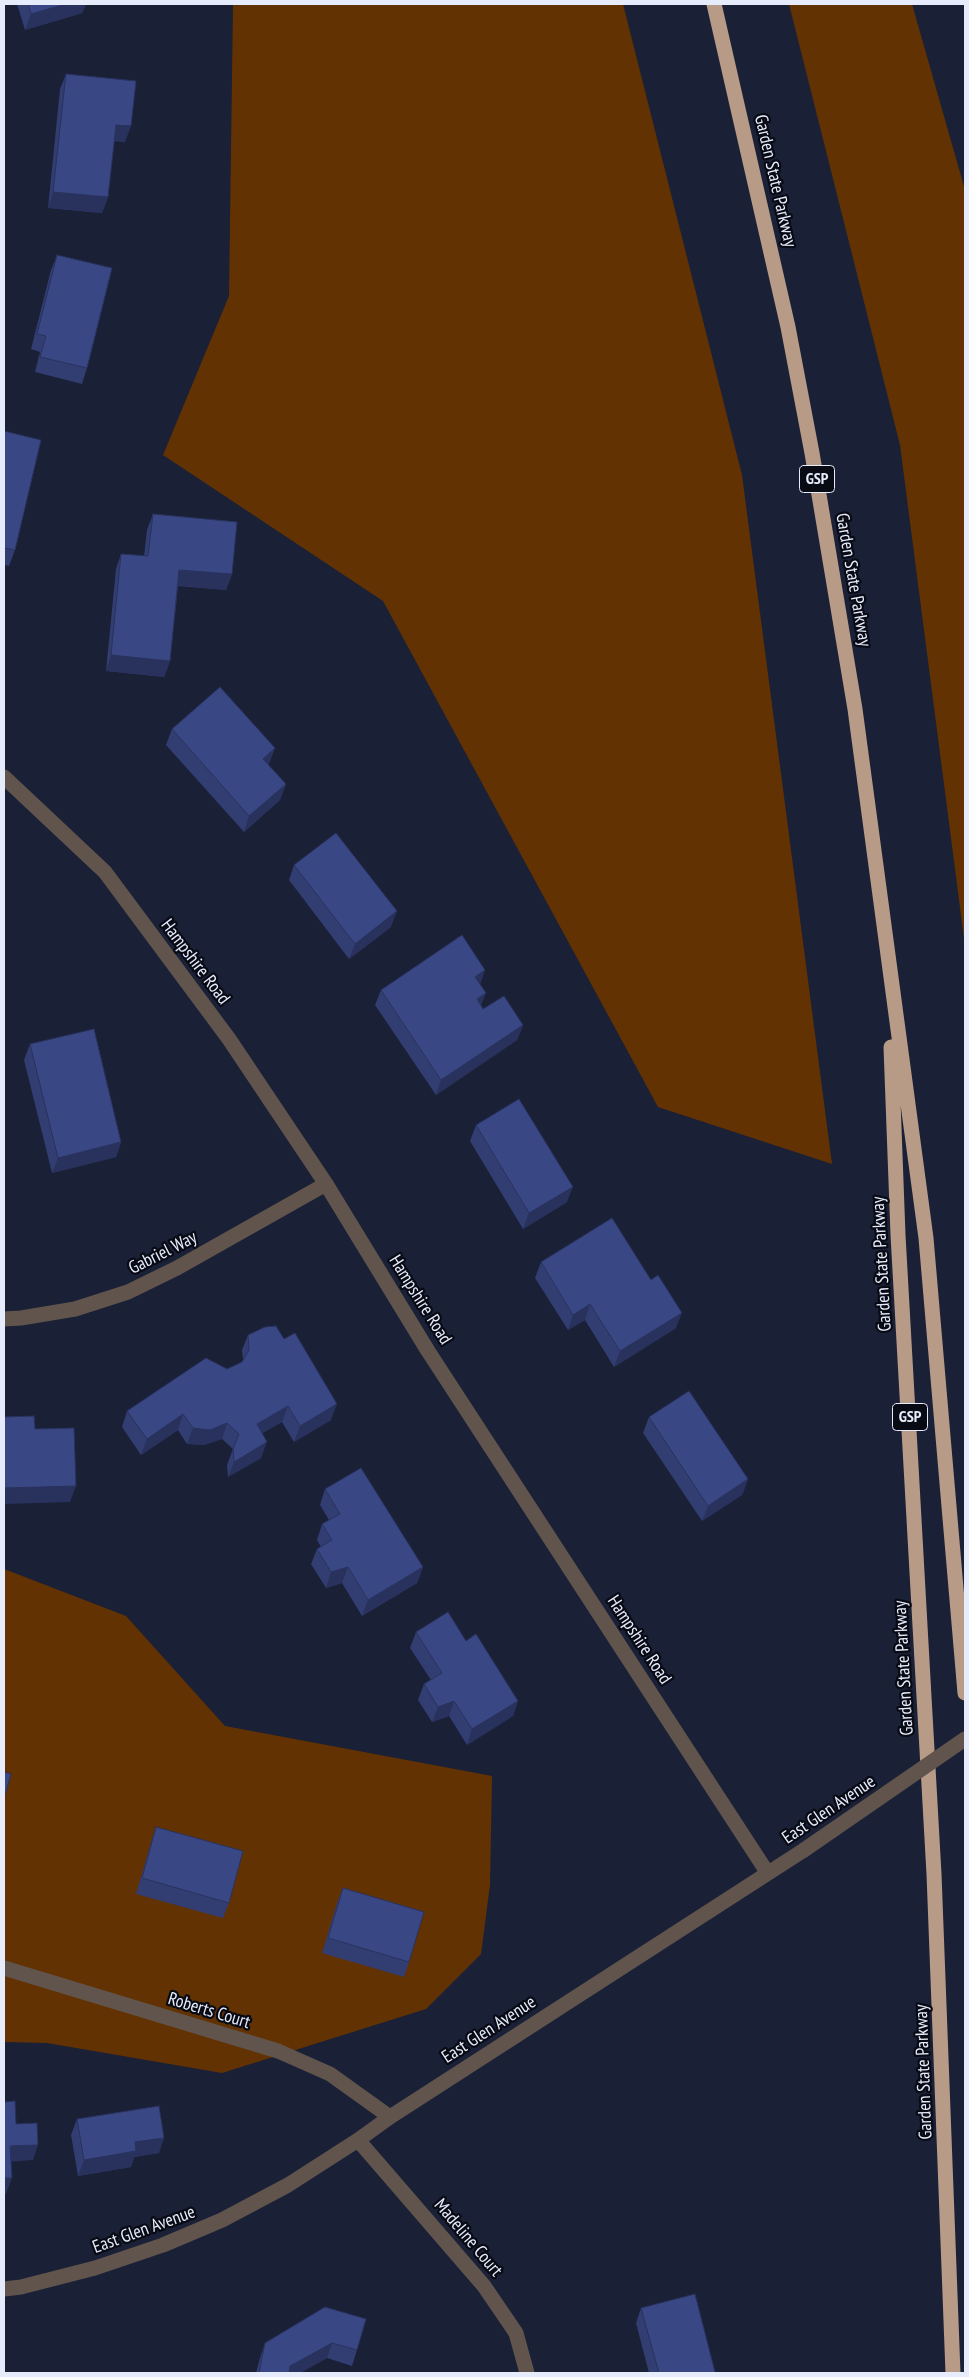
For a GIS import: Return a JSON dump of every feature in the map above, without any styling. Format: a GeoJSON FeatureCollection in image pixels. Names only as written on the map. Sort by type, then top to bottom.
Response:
{"type":"FeatureCollection","features":[{"type":"Feature","properties":{"kind":"highway","name":"Garden State Parkway"},"geometry":{"type":"LineString","coordinates":[[714,4],[786,318],[812,453],[855,709],[926,1238],[965,1693]]}},
{"type":"Feature","properties":{"kind":"highway","name":"Garden State Parkway"},"geometry":{"type":"LineString","coordinates":[[888,961],[898,1234],[934,1874],[953,2373]]}},
{"type":"Feature","properties":{"kind":"street","name":"Hampshire Road"},"geometry":{"type":"LineString","coordinates":[[4,777],[105,872],[228,1039],[326,1184],[428,1350],[767,1872]]}},
{"type":"Feature","properties":{"kind":"street","name":"Gabriel Way"},"geometry":{"type":"LineString","coordinates":[[4,1319],[75,1309],[128,1292],[178,1268],[326,1184]]}},
{"type":"Feature","properties":{"kind":"street","name":"East Glen Avenue"},"geometry":{"type":"LineString","coordinates":[[4,2289],[21,2287],[96,2268],[163,2245],[222,2220],[288,2185],[767,1872],[804,1850],[965,1739]]}},
{"type":"Feature","properties":{"kind":"street","name":"Roberts Court"},"geometry":{"type":"LineString","coordinates":[[4,1968],[278,2051],[330,2074],[390,2117]]}},
{"type":"Feature","properties":{"kind":"street","name":"Madeline Court"},"geometry":{"type":"LineString","coordinates":[[358,2140],[484,2286],[516,2333],[527,2373]]}},
{"type":"Feature","properties":{"kind":"shaded area"},"geometry":{"type":"Polygon","coordinates":[[[233,4],[623,4],[742,475],[832,1164],[658,1107],[383,601],[163,455],[229,296],[233,4]]]}},
{"type":"Feature","properties":{"kind":"shaded area"},"geometry":{"type":"Polygon","coordinates":[[[789,4],[912,4],[965,190],[965,946],[900,445],[789,4]]]}},
{"type":"Feature","properties":{"kind":"shaded area"},"geometry":{"type":"Polygon","coordinates":[[[4,1569],[126,1616],[225,1726],[492,1776],[490,1885],[481,1954],[426,2009],[222,2073],[47,2043],[4,2042],[4,1569]]]}},
{"type":"Feature","properties":{"kind":"building"},"geometry":{"type":"Polygon","coordinates":[[[28,4],[66,4],[31,14],[28,4]]]}},
{"type":"Feature","properties":{"kind":"building"},"geometry":{"type":"Polygon","coordinates":[[[66,74],[136,81],[131,126],[116,125],[108,197],[53,192],[66,74]]]}},
{"type":"Feature","properties":{"kind":"building"},"geometry":{"type":"Polygon","coordinates":[[[57,255],[112,268],[87,368],[40,357],[46,336],[37,334],[57,255]]]}},
{"type":"Feature","properties":{"kind":"building"},"geometry":{"type":"Polygon","coordinates":[[[4,431],[41,440],[15,550],[4,548],[4,431]]]}},
{"type":"Feature","properties":{"kind":"building"},"geometry":{"type":"Polygon","coordinates":[[[153,514],[237,522],[232,574],[179,570],[170,661],[111,655],[121,554],[148,556],[153,514]]]}},
{"type":"Feature","properties":{"kind":"building"},"geometry":{"type":"Polygon","coordinates":[[[220,687],[275,748],[263,759],[286,784],[249,816],[172,729],[220,687]]]}},
{"type":"Feature","properties":{"kind":"building"},"geometry":{"type":"Polygon","coordinates":[[[336,833],[397,911],[355,944],[294,865],[336,833]]]}},
{"type":"Feature","properties":{"kind":"building"},"geometry":{"type":"Polygon","coordinates":[[[462,935],[485,970],[475,977],[486,993],[477,999],[483,1009],[504,996],[523,1025],[441,1080],[381,990],[462,935]]]}},
{"type":"Feature","properties":{"kind":"building"},"geometry":{"type":"Polygon","coordinates":[[[94,1029],[121,1142],[58,1158],[30,1044],[94,1029]]]}},
{"type":"Feature","properties":{"kind":"building"},"geometry":{"type":"Polygon","coordinates":[[[519,1099],[573,1187],[529,1213],[476,1125],[519,1099]]]}},
{"type":"Feature","properties":{"kind":"building"},"geometry":{"type":"Polygon","coordinates":[[[612,1218],[651,1280],[658,1275],[682,1313],[620,1351],[590,1304],[573,1315],[541,1262],[612,1218]]]}},
{"type":"Feature","properties":{"kind":"building"},"geometry":{"type":"Polygon","coordinates":[[[276,1326],[284,1339],[295,1333],[337,1404],[300,1426],[288,1406],[257,1424],[267,1442],[234,1462],[233,1449],[239,1434],[227,1423],[210,1430],[193,1428],[183,1414],[147,1439],[127,1411],[206,1358],[227,1369],[242,1362],[249,1350],[248,1335],[265,1327],[276,1326]]]}},
{"type":"Feature","properties":{"kind":"building"},"geometry":{"type":"Polygon","coordinates":[[[689,1391],[748,1479],[708,1506],[649,1417],[689,1391]]]}},
{"type":"Feature","properties":{"kind":"building"},"geometry":{"type":"Polygon","coordinates":[[[34,1416],[35,1429],[74,1428],[76,1486],[4,1488],[4,1417],[34,1416]]]}},
{"type":"Feature","properties":{"kind":"building"},"geometry":{"type":"Polygon","coordinates":[[[361,1468],[423,1567],[368,1600],[348,1567],[331,1572],[317,1549],[332,1540],[322,1524],[340,1514],[325,1489],[361,1468]]]}},
{"type":"Feature","properties":{"kind":"building"},"geometry":{"type":"Polygon","coordinates":[[[448,1612],[466,1641],[476,1634],[518,1701],[472,1729],[454,1701],[438,1707],[424,1684],[442,1673],[416,1632],[448,1612]]]}},
{"type":"Feature","properties":{"kind":"building"},"geometry":{"type":"Polygon","coordinates":[[[4,1772],[11,1774],[4,1798],[4,1772]]]}},
{"type":"Feature","properties":{"kind":"building"},"geometry":{"type":"Polygon","coordinates":[[[156,1827],[243,1851],[229,1903],[142,1878],[156,1827]]]}},
{"type":"Feature","properties":{"kind":"building"},"geometry":{"type":"Polygon","coordinates":[[[343,1888],[424,1912],[409,1962],[328,1938],[343,1888]]]}},
{"type":"Feature","properties":{"kind":"building"},"geometry":{"type":"Polygon","coordinates":[[[15,2101],[16,2124],[37,2123],[38,2145],[10,2146],[12,2178],[4,2178],[4,2102],[15,2101]]]}},
{"type":"Feature","properties":{"kind":"building"},"geometry":{"type":"Polygon","coordinates":[[[159,2106],[164,2138],[135,2142],[136,2151],[84,2160],[77,2119],[159,2106]]]}},
{"type":"Feature","properties":{"kind":"building"},"geometry":{"type":"Polygon","coordinates":[[[695,2294],[715,2372],[659,2373],[641,2308],[695,2294]]]}},
{"type":"Feature","properties":{"kind":"building"},"geometry":{"type":"Polygon","coordinates":[[[325,2307],[366,2319],[357,2350],[332,2343],[290,2366],[289,2373],[259,2373],[265,2343],[325,2307]]]}}]}
